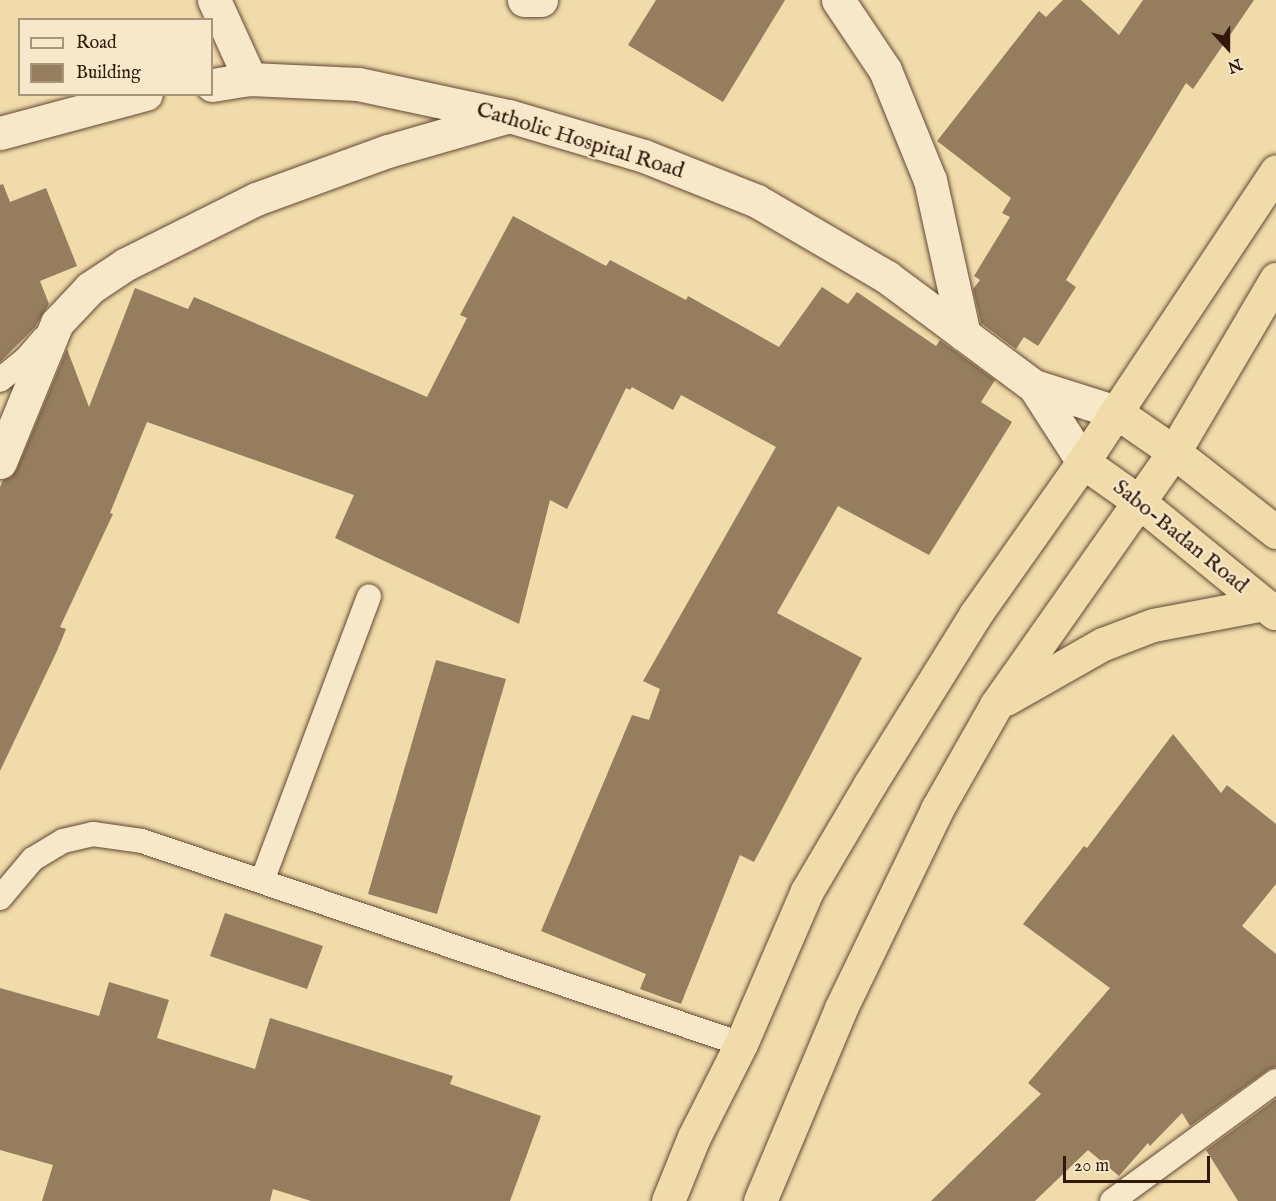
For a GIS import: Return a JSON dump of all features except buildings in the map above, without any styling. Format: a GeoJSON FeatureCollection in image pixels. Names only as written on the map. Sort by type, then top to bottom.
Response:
{"type":"FeatureCollection","features":[{"type":"Feature","properties":{"kind":"highway"},"geometry":{"type":"LineString","coordinates":[[668,1201],[694,1137],[741,1044],[807,891],[870,784],[975,615],[1083,462],[1276,171]]}},
{"type":"Feature","properties":{"kind":"highway"},"geometry":{"type":"LineString","coordinates":[[1274,283],[1276,329]]}},
{"type":"Feature","properties":{"kind":"highway"},"geometry":{"type":"LineString","coordinates":[[760,1201],[840,1008],[938,809],[996,705],[1174,452],[1274,283]]}},
{"type":"Feature","properties":{"kind":"highway"},"geometry":{"type":"LineString","coordinates":[[1116,412],[1174,452],[1276,532]]}},
{"type":"Feature","properties":{"kind":"highway","name":"Sabo-Badan Road"},"geometry":{"type":"LineString","coordinates":[[1083,462],[1138,501],[1270,609]]}},
{"type":"Feature","properties":{"kind":"highway"},"geometry":{"type":"LineString","coordinates":[[996,705],[1103,644],[1153,625],[1270,609]]}},
{"type":"Feature","properties":{"kind":"street"},"geometry":{"type":"LineString","coordinates":[[214,0],[250,80]]}},
{"type":"Feature","properties":{"kind":"street"},"geometry":{"type":"LineString","coordinates":[[524,0],[541,0]]}},
{"type":"Feature","properties":{"kind":"street"},"geometry":{"type":"LineString","coordinates":[[838,0],[885,70],[930,180],[964,334]]}},
{"type":"Feature","properties":{"kind":"street","name":"Catholic Hospital Road"},"geometry":{"type":"LineString","coordinates":[[213,85],[250,80],[358,84],[509,116],[644,156],[757,201],[887,277],[1034,386],[1116,412]]}},
{"type":"Feature","properties":{"kind":"street"},"geometry":{"type":"LineString","coordinates":[[0,133],[139,96]]}},
{"type":"Feature","properties":{"kind":"street"},"geometry":{"type":"LineString","coordinates":[[0,462],[57,323],[90,288],[126,264],[256,199],[388,151],[509,116]]}},
{"type":"Feature","properties":{"kind":"street","name":"Catholic Hospital Road"},"geometry":{"type":"LineString","coordinates":[[1034,386],[1083,462]]}},
{"type":"Feature","properties":{"kind":"lane"},"geometry":{"type":"LineString","coordinates":[[0,380],[25,360],[57,323]]}},
{"type":"Feature","properties":{"kind":"lane"},"geometry":{"type":"LineString","coordinates":[[262,881],[369,596]]}},
{"type":"Feature","properties":{"kind":"lane"},"geometry":{"type":"LineString","coordinates":[[0,898],[33,859],[63,841],[93,834],[142,841],[741,1044]]}},
{"type":"Feature","properties":{"kind":"lane"},"geometry":{"type":"LineString","coordinates":[[1112,1201],[1276,1080]]}}]}
